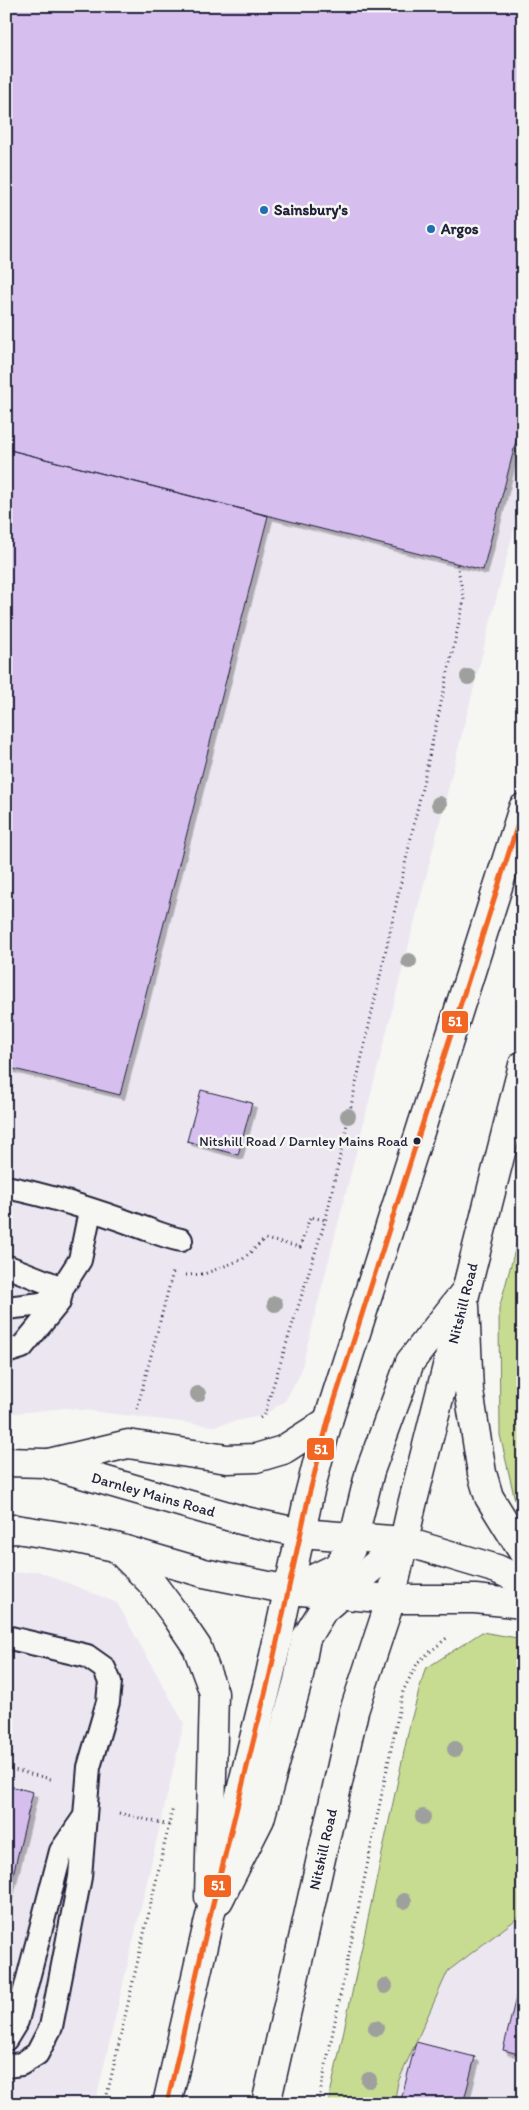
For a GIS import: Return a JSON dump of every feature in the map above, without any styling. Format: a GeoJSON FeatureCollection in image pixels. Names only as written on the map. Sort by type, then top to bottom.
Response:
{"type":"FeatureCollection","features":[{"type":"Feature","properties":{"kind":"street"},"geometry":{"type":"LineString","coordinates":[[167,2104],[328,1421],[523,808]]}},
{"type":"Feature","properties":{"kind":"street","name":"Nitshill Road"},"geometry":{"type":"LineString","coordinates":[[266,2104],[354,1712],[391,1599],[403,1541],[464,1292],[523,1065]]}},
{"type":"Feature","properties":{"kind":"street"},"geometry":{"type":"LineString","coordinates":[[289,1590],[336,1568],[351,1548],[370,1471],[410,1362],[464,1292]]}},
{"type":"Feature","properties":{"kind":"street"},"geometry":{"type":"LineString","coordinates":[[464,1292],[469,1391],[482,1473],[489,1497],[523,1552]]}},
{"type":"Feature","properties":{"kind":"street"},"geometry":{"type":"LineString","coordinates":[[44,1464],[128,1444],[227,1459],[256,1458],[283,1450],[328,1421]]}},
{"type":"Feature","properties":{"kind":"street","name":"Darnley Mains Road"},"geometry":{"type":"LineString","coordinates":[[6,1462],[44,1464],[245,1521],[301,1534]]}},
{"type":"Feature","properties":{"kind":"street"},"geometry":{"type":"LineString","coordinates":[[6,1530],[16,1529],[73,1538],[115,1547],[197,1571],[289,1590],[391,1599],[475,1599],[523,1604]]}},
{"type":"Feature","properties":{"kind":"street"},"geometry":{"type":"LineString","coordinates":[[301,1534],[403,1541],[497,1569],[523,1581]]}},
{"type":"Feature","properties":{"kind":"street"},"geometry":{"type":"LineString","coordinates":[[208,1924],[260,1819],[298,1681],[306,1638],[323,1610],[339,1594],[403,1541]]}},
{"type":"Feature","properties":{"kind":"street"},"geometry":{"type":"LineString","coordinates":[[115,1547],[150,1581],[174,1613],[197,1647],[214,1692],[208,1924]]}},
{"type":"Feature","properties":{"kind":"lane"},"geometry":{"type":"LineString","coordinates":[[6,1187],[31,1192],[142,1227],[161,1236],[182,1240]]}},
{"type":"Feature","properties":{"kind":"lane"},"geometry":{"type":"LineString","coordinates":[[6,1352],[22,1347],[60,1295],[80,1260],[90,1211]]}},
{"type":"Feature","properties":{"kind":"lane"},"geometry":{"type":"LineString","coordinates":[[6,1266],[60,1295]]}},
{"type":"Feature","properties":{"kind":"lane"},"geometry":{"type":"LineString","coordinates":[[6,1308],[60,1295]]}},
{"type":"Feature","properties":{"kind":"lane"},"geometry":{"type":"LineString","coordinates":[[6,1637],[87,1656],[104,1668],[110,1682],[108,1702],[89,1767],[80,1877],[51,2027],[37,2054],[21,2064],[6,2066]]}},
{"type":"Feature","properties":{"kind":"lane"},"geometry":{"type":"LineString","coordinates":[[6,2039],[17,2021],[61,1851],[84,1819]]}},
{"type":"Feature","properties":{"kind":"path"},"geometry":{"type":"LineString","coordinates":[[264,1415],[325,1220],[464,600],[457,563]]}},
{"type":"Feature","properties":{"kind":"path"},"geometry":{"type":"LineString","coordinates":[[172,1276],[204,1274],[243,1259],[265,1239],[300,1247],[310,1218],[325,1220]]}},
{"type":"Feature","properties":{"kind":"path"},"geometry":{"type":"LineString","coordinates":[[135,1416],[182,1240]]}},
{"type":"Feature","properties":{"kind":"path"},"geometry":{"type":"LineString","coordinates":[[318,2104],[403,1691],[418,1662],[447,1637],[454,1634]]}},
{"type":"Feature","properties":{"kind":"path"},"geometry":{"type":"LineString","coordinates":[[6,1768],[51,1779],[54,1785]]}},
{"type":"Feature","properties":{"kind":"path"},"geometry":{"type":"LineString","coordinates":[[106,2104],[175,1797]]}},
{"type":"Feature","properties":{"kind":"path"},"geometry":{"type":"LineString","coordinates":[[113,1812],[169,1825]]}},
{"type":"Feature","properties":{"kind":"shaded area"},"geometry":{"type":"Polygon","coordinates":[[[6,6],[523,6],[523,493],[300,1374],[285,1401],[264,1415],[213,1426],[66,1408],[6,1414],[6,6]]]}},
{"type":"Feature","properties":{"kind":"shaded area"},"geometry":{"type":"Polygon","coordinates":[[[38,1571],[117,1603],[184,1723],[95,2104],[6,2104],[6,1574],[38,1571]]]}},
{"type":"Feature","properties":{"kind":"shaded area"},"geometry":{"type":"Polygon","coordinates":[[[523,1668],[523,2104],[367,2104],[523,1668]]]}},
{"type":"Feature","properties":{"kind":"green space"},"geometry":{"type":"Polygon","coordinates":[[[523,1220],[523,1509],[515,1500],[500,1435],[499,1309],[523,1220]]]}},
{"type":"Feature","properties":{"kind":"green space"},"geometry":{"type":"Polygon","coordinates":[[[482,1632],[523,1639],[523,1914],[448,1971],[398,2082],[394,2104],[328,2104],[410,1724],[425,1669],[482,1632]]]}},
{"type":"Feature","properties":{"kind":"building","name":"Sainsbury's"},"geometry":{"type":"Polygon","coordinates":[[[6,6],[523,6],[523,414],[483,570],[6,449],[6,6]]]}},
{"type":"Feature","properties":{"kind":"building"},"geometry":{"type":"Polygon","coordinates":[[[6,449],[268,516],[120,1095],[6,1067],[6,449]]]}},
{"type":"Feature","properties":{"kind":"building"},"geometry":{"type":"Polygon","coordinates":[[[201,1090],[252,1103],[238,1155],[187,1141],[201,1090]]]}},
{"type":"Feature","properties":{"kind":"building"},"geometry":{"type":"Polygon","coordinates":[[[6,1785],[33,1792],[6,1904],[6,1785]]]}},
{"type":"Feature","properties":{"kind":"building"},"geometry":{"type":"Polygon","coordinates":[[[523,1969],[523,2055],[503,2050],[523,1969]]]}},
{"type":"Feature","properties":{"kind":"building"},"geometry":{"type":"Polygon","coordinates":[[[416,2042],[475,2057],[463,2104],[400,2104],[416,2042]]]}},
{"type":"Feature","properties":{"kind":"transit line","name":"51"},"geometry":{"type":"LineString","coordinates":[[167,2104],[208,1924],[270,1674],[309,1495],[328,1421],[523,808]]}},
{"type":"Feature","properties":{"kind":"place","name":"Sainsbury's"},"geometry":{"type":"Point","coordinates":[264,210]}},
{"type":"Feature","properties":{"kind":"place","name":"Argos"},"geometry":{"type":"Point","coordinates":[431,229]}},
{"type":"Feature","properties":{"kind":"place","name":"Nitshill Road / Darnley Mains Road"},"geometry":{"type":"Point","coordinates":[417,1141]}}]}
